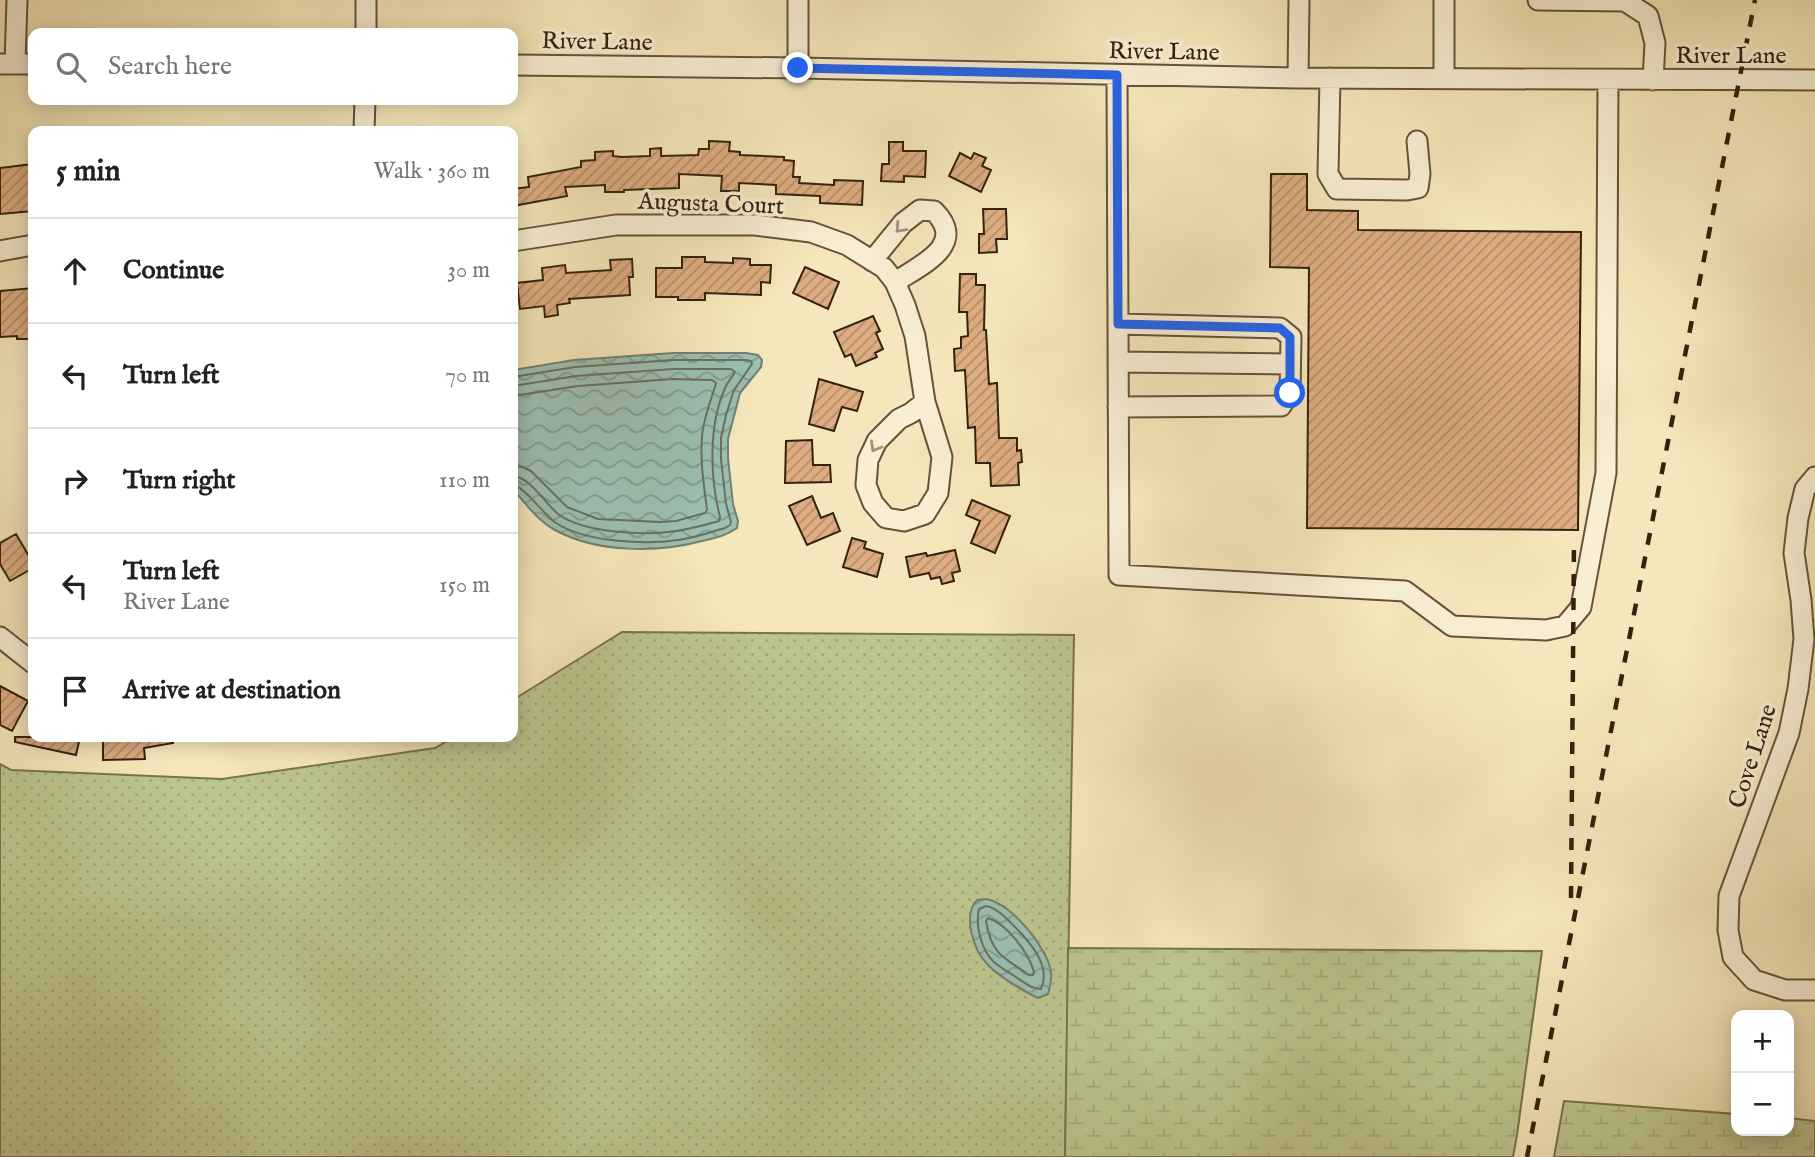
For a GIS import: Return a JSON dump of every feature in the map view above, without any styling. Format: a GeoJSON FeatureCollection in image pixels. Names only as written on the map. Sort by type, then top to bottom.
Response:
{"type":"FeatureCollection","features":[{"type":"Feature","properties":{"kind":"street"},"geometry":{"type":"LineString","coordinates":[[366,0],[366,28]]}},
{"type":"Feature","properties":{"kind":"street"},"geometry":{"type":"LineString","coordinates":[[798,0],[798,68]]}},
{"type":"Feature","properties":{"kind":"street"},"geometry":{"type":"LineString","coordinates":[[1298,78],[1299,0]]}},
{"type":"Feature","properties":{"kind":"street"},"geometry":{"type":"LineString","coordinates":[[1444,0],[1444,79]]}},
{"type":"Feature","properties":{"kind":"street"},"geometry":{"type":"LineString","coordinates":[[1538,0],[1625,1],[1652,8],[1655,43],[1653,80]]}},
{"type":"Feature","properties":{"kind":"street"},"geometry":{"type":"LineString","coordinates":[[16,64],[18,1]]}},
{"type":"Feature","properties":{"kind":"street","name":"River Lane"},"geometry":{"type":"LineString","coordinates":[[518,65],[1298,78],[1815,80]]}},
{"type":"Feature","properties":{"kind":"street"},"geometry":{"type":"LineString","coordinates":[[1117,75],[1119,575],[1405,592],[1452,626],[1546,630],[1565,626],[1581,607],[1606,473],[1608,80]]}},
{"type":"Feature","properties":{"kind":"street"},"geometry":{"type":"LineString","coordinates":[[1330,78],[1328,174],[1337,189],[1418,188],[1420,174],[1417,141]]}},
{"type":"Feature","properties":{"kind":"street"},"geometry":{"type":"LineString","coordinates":[[364,126],[365,105]]}},
{"type":"Feature","properties":{"kind":"street"},"geometry":{"type":"LineString","coordinates":[[872,261],[903,223],[920,210],[934,211],[944,221],[947,237],[940,252],[895,282]]}},
{"type":"Feature","properties":{"kind":"street","name":"Augusta Court"},"geometry":{"type":"LineString","coordinates":[[518,240],[616,226],[755,225],[811,232],[847,245],[884,268],[895,282],[915,336],[925,402],[942,457],[938,493],[925,514],[905,521],[886,518],[873,503],[866,485],[868,460],[877,441],[899,419],[925,402]]}},
{"type":"Feature","properties":{"kind":"street"},"geometry":{"type":"LineString","coordinates":[[0,251],[28,246]]}},
{"type":"Feature","properties":{"kind":"street"},"geometry":{"type":"LineString","coordinates":[[1118,324],[1280,328],[1290,337],[1290,393],[1281,405],[1118,407]]}},
{"type":"Feature","properties":{"kind":"street"},"geometry":{"type":"LineString","coordinates":[[1118,362],[1290,364]]}},
{"type":"Feature","properties":{"kind":"street","name":"Cove Lane"},"geometry":{"type":"LineString","coordinates":[[1815,477],[1805,489],[1794,553],[1804,639],[1798,689],[1781,756],[1730,896],[1728,930],[1733,957],[1754,980],[1785,990],[1815,990]]}},
{"type":"Feature","properties":{"kind":"street"},"geometry":{"type":"LineString","coordinates":[[0,637],[28,659]]}},
{"type":"Feature","properties":{"kind":"green space"},"geometry":{"type":"Polygon","coordinates":[[[622,632],[1074,635],[1065,1157],[0,1157],[0,764],[11,770],[222,779],[435,748],[445,742],[518,742],[518,697],[622,632]]]}},
{"type":"Feature","properties":{"kind":"green space"},"geometry":{"type":"Polygon","coordinates":[[[1068,948],[1542,951],[1513,1157],[1065,1157],[1068,948]]]}},
{"type":"Feature","properties":{"kind":"green space"},"geometry":{"type":"Polygon","coordinates":[[[1564,1101],[1731,1114],[1731,1136],[1794,1136],[1794,1119],[1815,1121],[1815,1157],[1554,1157],[1564,1101]]]}},
{"type":"Feature","properties":{"kind":"water"},"geometry":{"type":"Polygon","coordinates":[[[673,353],[758,355],[762,360],[761,367],[740,393],[728,439],[737,528],[725,535],[684,545],[627,549],[572,538],[543,522],[532,511],[518,495],[518,369],[574,360],[673,353]]]}},
{"type":"Feature","properties":{"kind":"water"},"geometry":{"type":"Polygon","coordinates":[[[986,899],[1006,908],[1016,917],[1043,951],[1051,972],[1048,994],[1038,998],[1026,992],[998,974],[983,959],[974,942],[970,915],[977,900],[986,899]]]}},
{"type":"Feature","properties":{"kind":"building"},"geometry":{"type":"Polygon","coordinates":[[[709,141],[730,142],[729,151],[740,152],[740,155],[784,157],[784,160],[794,161],[793,177],[800,177],[799,183],[834,185],[834,180],[863,181],[862,205],[820,203],[820,196],[776,194],[776,185],[739,183],[739,191],[721,191],[722,176],[679,174],[679,188],[605,192],[605,185],[565,187],[567,196],[518,205],[518,188],[529,187],[528,177],[581,167],[581,161],[595,160],[595,152],[613,151],[613,156],[622,157],[650,156],[650,149],[661,148],[661,156],[698,155],[699,149],[709,149],[709,141]]]}},
{"type":"Feature","properties":{"kind":"building"},"geometry":{"type":"Polygon","coordinates":[[[889,142],[903,142],[903,151],[926,151],[925,177],[904,176],[904,182],[881,181],[882,164],[889,164],[889,142]]]}},
{"type":"Feature","properties":{"kind":"building"},"geometry":{"type":"Polygon","coordinates":[[[960,153],[971,159],[974,153],[986,158],[982,166],[991,170],[981,192],[949,176],[960,153]]]}},
{"type":"Feature","properties":{"kind":"building"},"geometry":{"type":"Polygon","coordinates":[[[28,165],[28,211],[0,214],[0,168],[28,165]]]}},
{"type":"Feature","properties":{"kind":"building"},"geometry":{"type":"Polygon","coordinates":[[[1271,174],[1307,174],[1307,210],[1358,211],[1358,230],[1581,232],[1578,530],[1307,528],[1309,268],[1270,267],[1271,174]]]}},
{"type":"Feature","properties":{"kind":"building"},"geometry":{"type":"Polygon","coordinates":[[[983,209],[1006,209],[1007,239],[996,239],[997,252],[979,253],[979,234],[984,234],[983,209]]]}},
{"type":"Feature","properties":{"kind":"building"},"geometry":{"type":"Polygon","coordinates":[[[682,257],[705,257],[705,262],[733,263],[733,258],[750,259],[750,265],[771,265],[770,283],[761,282],[761,295],[705,293],[705,300],[656,297],[656,268],[682,268],[682,257]]]}},
{"type":"Feature","properties":{"kind":"building"},"geometry":{"type":"Polygon","coordinates":[[[632,259],[630,295],[569,299],[570,303],[557,305],[558,315],[545,317],[544,306],[520,309],[518,283],[543,280],[542,268],[565,265],[566,273],[611,270],[610,260],[632,259]]]}},
{"type":"Feature","properties":{"kind":"building"},"geometry":{"type":"Polygon","coordinates":[[[805,267],[839,282],[828,309],[793,293],[805,267]]]}},
{"type":"Feature","properties":{"kind":"building"},"geometry":{"type":"Polygon","coordinates":[[[960,274],[976,274],[976,285],[985,285],[984,330],[989,384],[997,383],[999,438],[1017,438],[1017,451],[1021,450],[1022,462],[1018,463],[1019,485],[991,486],[990,463],[976,463],[975,427],[968,428],[965,370],[955,371],[954,349],[961,348],[961,337],[968,336],[967,312],[959,312],[960,274]]]}},
{"type":"Feature","properties":{"kind":"building"},"geometry":{"type":"Polygon","coordinates":[[[28,288],[28,339],[17,339],[17,336],[0,337],[0,291],[28,288]]]}},
{"type":"Feature","properties":{"kind":"building"},"geometry":{"type":"Polygon","coordinates":[[[873,316],[880,331],[876,333],[883,349],[875,353],[877,357],[856,366],[851,354],[845,357],[834,332],[873,316]]]}},
{"type":"Feature","properties":{"kind":"building"},"geometry":{"type":"Polygon","coordinates":[[[819,379],[863,392],[857,411],[842,407],[834,431],[809,424],[819,379]]]}},
{"type":"Feature","properties":{"kind":"building"},"geometry":{"type":"Polygon","coordinates":[[[812,440],[813,465],[830,465],[831,482],[785,483],[786,441],[812,440]]]}},
{"type":"Feature","properties":{"kind":"building"},"geometry":{"type":"Polygon","coordinates":[[[812,496],[821,518],[833,513],[840,531],[807,545],[789,506],[812,496]]]}},
{"type":"Feature","properties":{"kind":"building"},"geometry":{"type":"Polygon","coordinates":[[[972,500],[1010,516],[995,553],[971,543],[980,521],[966,515],[972,500]]]}},
{"type":"Feature","properties":{"kind":"building"},"geometry":{"type":"Polygon","coordinates":[[[16,534],[28,554],[28,571],[10,581],[0,564],[0,543],[16,534]]]}},
{"type":"Feature","properties":{"kind":"building"},"geometry":{"type":"Polygon","coordinates":[[[852,538],[866,542],[864,548],[883,554],[877,577],[843,567],[852,538]]]}},
{"type":"Feature","properties":{"kind":"building"},"geometry":{"type":"Polygon","coordinates":[[[955,550],[960,571],[952,573],[954,581],[942,584],[940,577],[931,579],[929,573],[910,577],[906,557],[955,550]]]}},
{"type":"Feature","properties":{"kind":"building"},"geometry":{"type":"Polygon","coordinates":[[[0,686],[28,701],[12,731],[0,725],[0,686]]]}},
{"type":"Feature","properties":{"kind":"building"},"geometry":{"type":"Polygon","coordinates":[[[15,737],[28,737],[28,742],[79,742],[76,755],[15,742],[15,737]]]}},
{"type":"Feature","properties":{"kind":"building"},"geometry":{"type":"Polygon","coordinates":[[[103,742],[173,742],[144,748],[145,759],[103,760],[103,742]]]}},
{"type":"Feature","properties":{"kind":"railway"},"geometry":{"type":"LineString","coordinates":[[1527,1157],[1755,0]]}},
{"type":"Feature","properties":{"kind":"railway"},"geometry":{"type":"LineString","coordinates":[[1571,898],[1574,541]]}},
{"type":"Feature","properties":{"kind":"route"},"geometry":{"type":"LineString","coordinates":[[798,68],[1117,75],[1118,324],[1280,328],[1290,337],[1290,393]]}}]}
